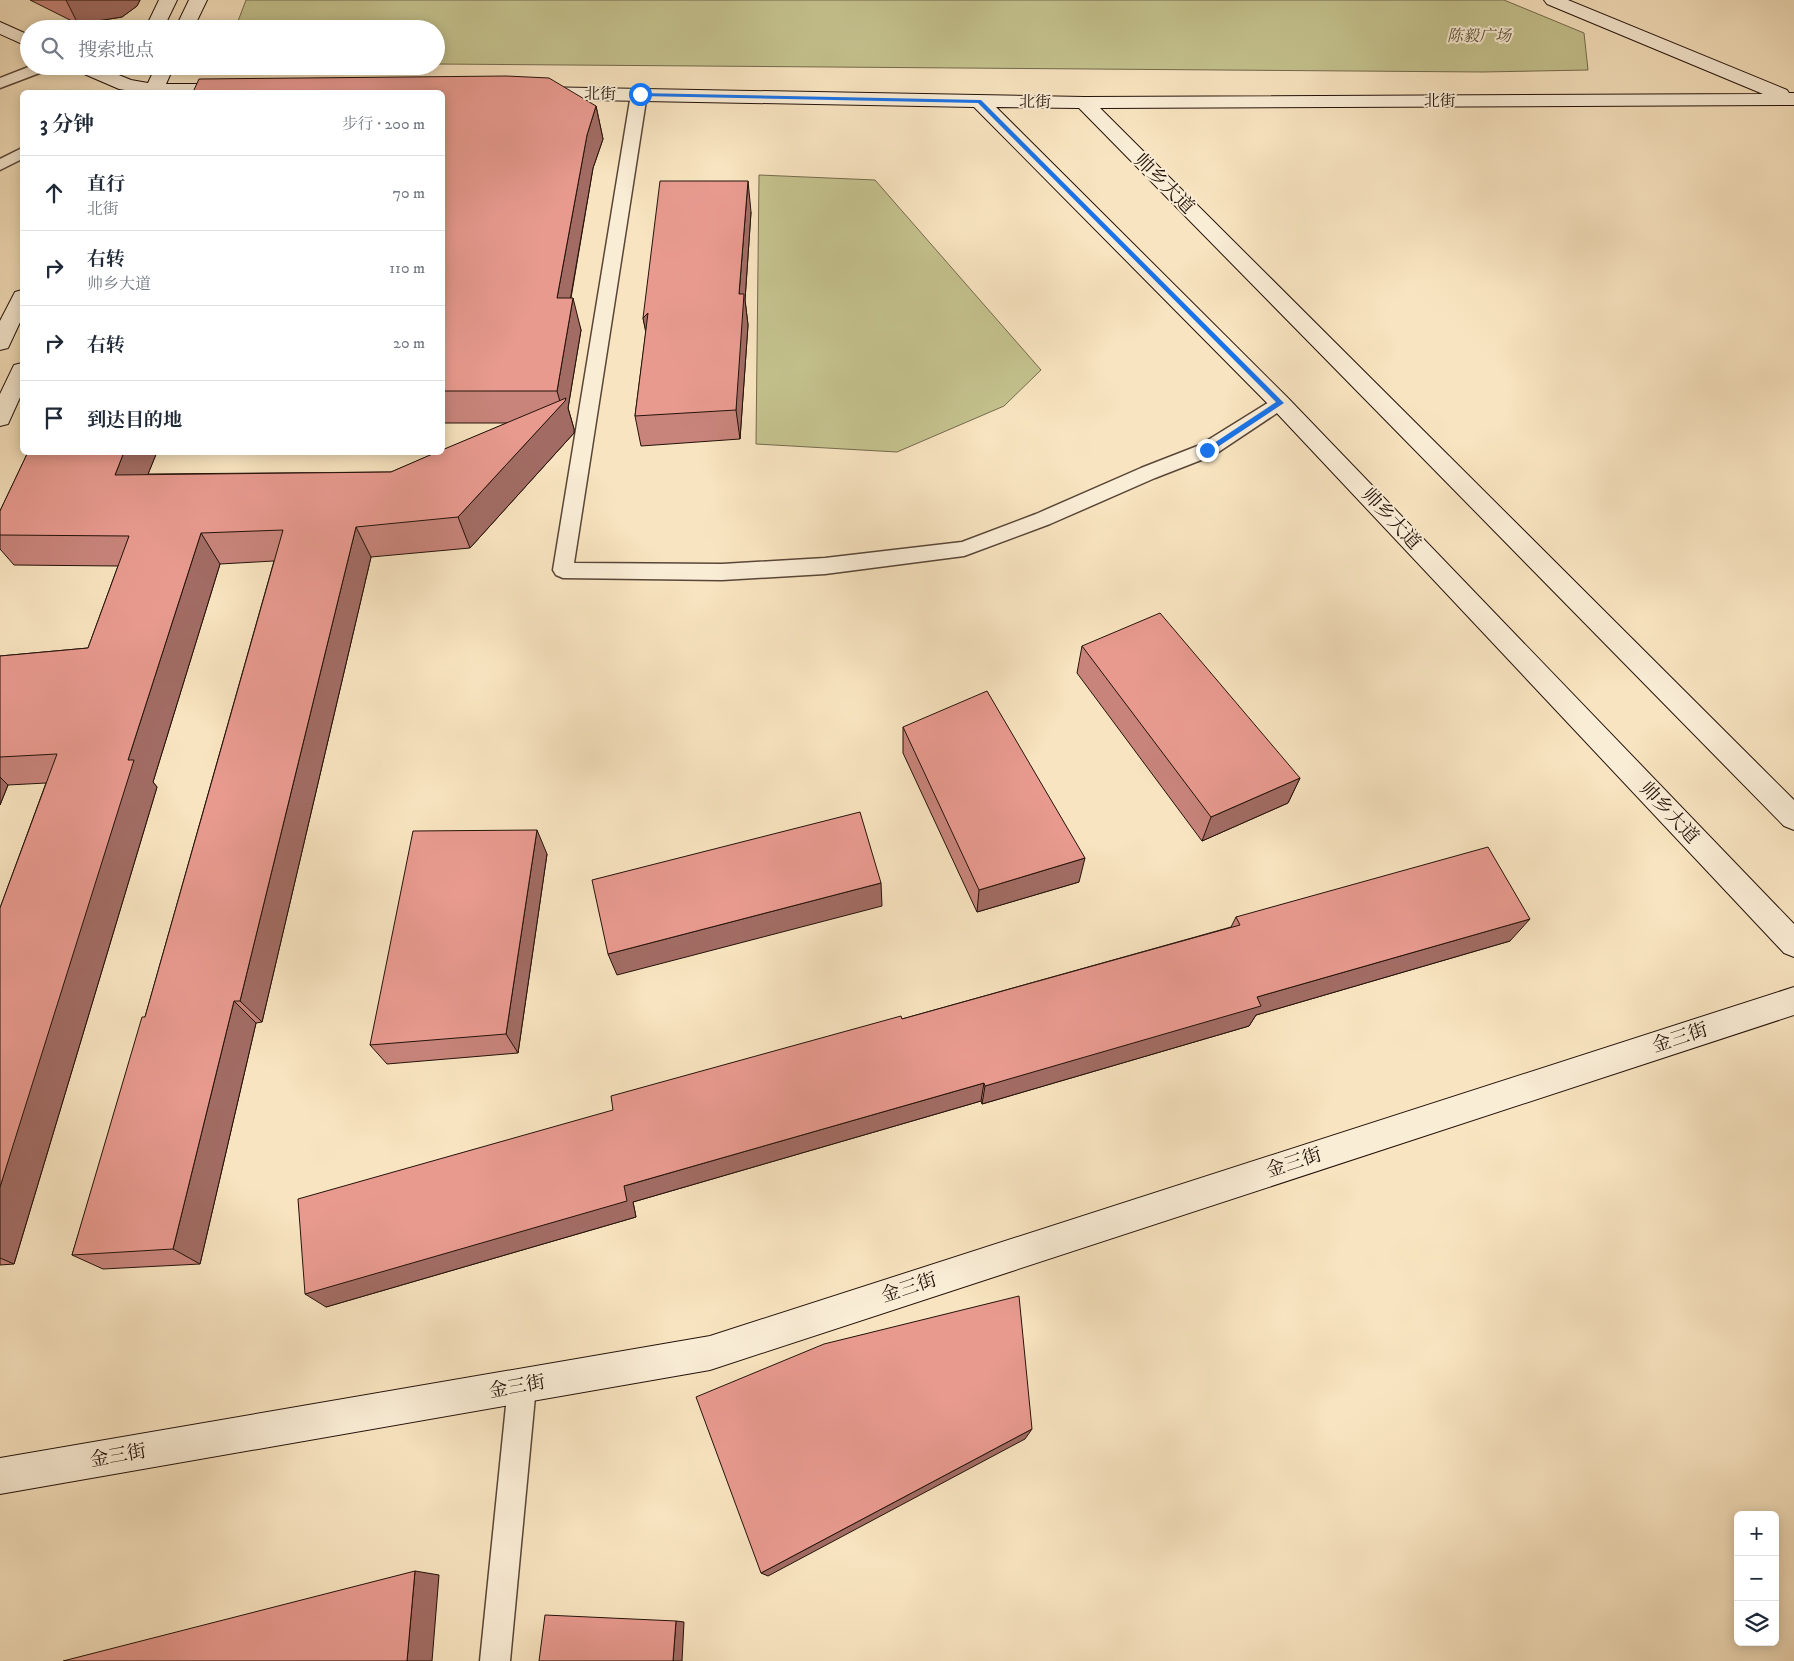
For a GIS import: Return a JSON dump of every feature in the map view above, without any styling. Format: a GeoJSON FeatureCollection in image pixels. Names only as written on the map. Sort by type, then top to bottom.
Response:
{"type":"FeatureCollection","features":[{"type":"Feature","properties":{"kind":"main road"},"geometry":{"type":"LineString","coordinates":[[158,20],[168,0]]}},
{"type":"Feature","properties":{"kind":"main road"},"geometry":{"type":"LineString","coordinates":[[188,20],[198,0]]}},
{"type":"Feature","properties":{"kind":"main road"},"geometry":{"type":"LineString","coordinates":[[1553,0],[1793,99]]}},
{"type":"Feature","properties":{"kind":"main road"},"geometry":{"type":"LineString","coordinates":[[0,27],[20,37]]}},
{"type":"Feature","properties":{"kind":"main road"},"geometry":{"type":"LineString","coordinates":[[98,75],[124,89],[138,90]]}},
{"type":"Feature","properties":{"kind":"main road"},"geometry":{"type":"LineString","coordinates":[[124,89],[131,75]]}},
{"type":"Feature","properties":{"kind":"main road"},"geometry":{"type":"LineString","coordinates":[[154,90],[161,75]]}},
{"type":"Feature","properties":{"kind":"main road","name":"北街"},"geometry":{"type":"LineString","coordinates":[[521,93],[1084,103],[1793,99]]}},
{"type":"Feature","properties":{"kind":"main road","name":"帅乡大道"},"geometry":{"type":"LineString","coordinates":[[979,101],[1280,403],[1794,944]]}},
{"type":"Feature","properties":{"kind":"main road","name":"帅乡大道"},"geometry":{"type":"LineString","coordinates":[[1084,103],[1794,818]]}},
{"type":"Feature","properties":{"kind":"main road"},"geometry":{"type":"LineString","coordinates":[[0,344],[20,301]]}},
{"type":"Feature","properties":{"kind":"main road"},"geometry":{"type":"LineString","coordinates":[[0,418],[20,374]]}},
{"type":"Feature","properties":{"kind":"main road","name":"金三街"},"geometry":{"type":"LineString","coordinates":[[0,1476],[710,1352],[1794,1001]]}},
{"type":"Feature","properties":{"kind":"lane"},"geometry":{"type":"LineString","coordinates":[[0,83],[21,75]]}},
{"type":"Feature","properties":{"kind":"lane"},"geometry":{"type":"LineString","coordinates":[[640,94],[563,570],[722,572],[824,566],[964,549],[1043,519],[1148,473],[1207,450],[1280,403]]}},
{"type":"Feature","properties":{"kind":"lane"},"geometry":{"type":"LineString","coordinates":[[0,165],[20,154]]}},
{"type":"Feature","properties":{"kind":"lane"},"geometry":{"type":"LineString","coordinates":[[495,1661],[522,1386]]}},
{"type":"Feature","properties":{"kind":"green space","name":"陈毅广场"},"geometry":{"type":"Polygon","coordinates":[[[246,0],[1504,0],[1584,33],[1588,70],[1483,72],[445,64],[445,20],[238,20],[246,0]]]}},
{"type":"Feature","properties":{"kind":"green space"},"geometry":{"type":"Polygon","coordinates":[[[759,175],[875,180],[1041,370],[1004,406],[897,452],[756,444],[759,175]]]}},
{"type":"Feature","properties":{"kind":"building"},"geometry":{"type":"Polygon","coordinates":[[[506,76],[549,78],[596,106],[587,135],[557,298],[573,298],[557,391],[445,391],[445,90],[194,90],[199,79],[506,76]]]}},
{"type":"Feature","properties":{"kind":"building"},"geometry":{"type":"Polygon","coordinates":[[[660,181],[748,181],[739,294],[744,294],[736,410],[635,416],[648,313],[643,318],[660,181]]]}},
{"type":"Feature","properties":{"kind":"building"},"geometry":{"type":"Polygon","coordinates":[[[566,398],[458,517],[356,527],[240,1001],[234,1001],[173,1249],[72,1255],[142,1017],[145,1017],[283,530],[201,533],[128,760],[134,760],[0,1187],[0,908],[57,754],[0,757],[0,656],[88,648],[129,536],[0,535],[0,511],[27,455],[123,455],[115,475],[391,472],[430,455],[445,455],[445,449],[566,398]]]}},
{"type":"Feature","properties":{"kind":"building"},"geometry":{"type":"Polygon","coordinates":[[[1160,613],[1300,778],[1211,817],[1082,646],[1160,613]]]}},
{"type":"Feature","properties":{"kind":"building"},"geometry":{"type":"Polygon","coordinates":[[[987,691],[1085,858],[979,890],[903,727],[987,691]]]}},
{"type":"Feature","properties":{"kind":"building"},"geometry":{"type":"Polygon","coordinates":[[[860,812],[881,883],[608,954],[592,880],[860,812]]]}},
{"type":"Feature","properties":{"kind":"building"},"geometry":{"type":"Polygon","coordinates":[[[537,830],[506,1034],[370,1045],[413,831],[537,830]]]}},
{"type":"Feature","properties":{"kind":"building"},"geometry":{"type":"Polygon","coordinates":[[[1488,847],[1530,919],[1257,997],[1261,1006],[985,1086],[984,1083],[624,1186],[627,1201],[305,1294],[298,1199],[613,1110],[611,1096],[901,1016],[902,1019],[1240,925],[1236,917],[1488,847]]]}},
{"type":"Feature","properties":{"kind":"building"},"geometry":{"type":"Polygon","coordinates":[[[1019,1296],[1032,1429],[761,1573],[696,1397],[824,1344],[1019,1296]]]}},
{"type":"Feature","properties":{"kind":"building"},"geometry":{"type":"Polygon","coordinates":[[[415,1571],[407,1661],[63,1661],[415,1571]]]}},
{"type":"Feature","properties":{"kind":"building"},"geometry":{"type":"Polygon","coordinates":[[[545,1615],[676,1621],[673,1661],[539,1661],[545,1615]]]}},
{"type":"Feature","properties":{"kind":"route"},"geometry":{"type":"LineString","coordinates":[[640,94],[979,101],[1280,403],[1207,450]]}}]}
